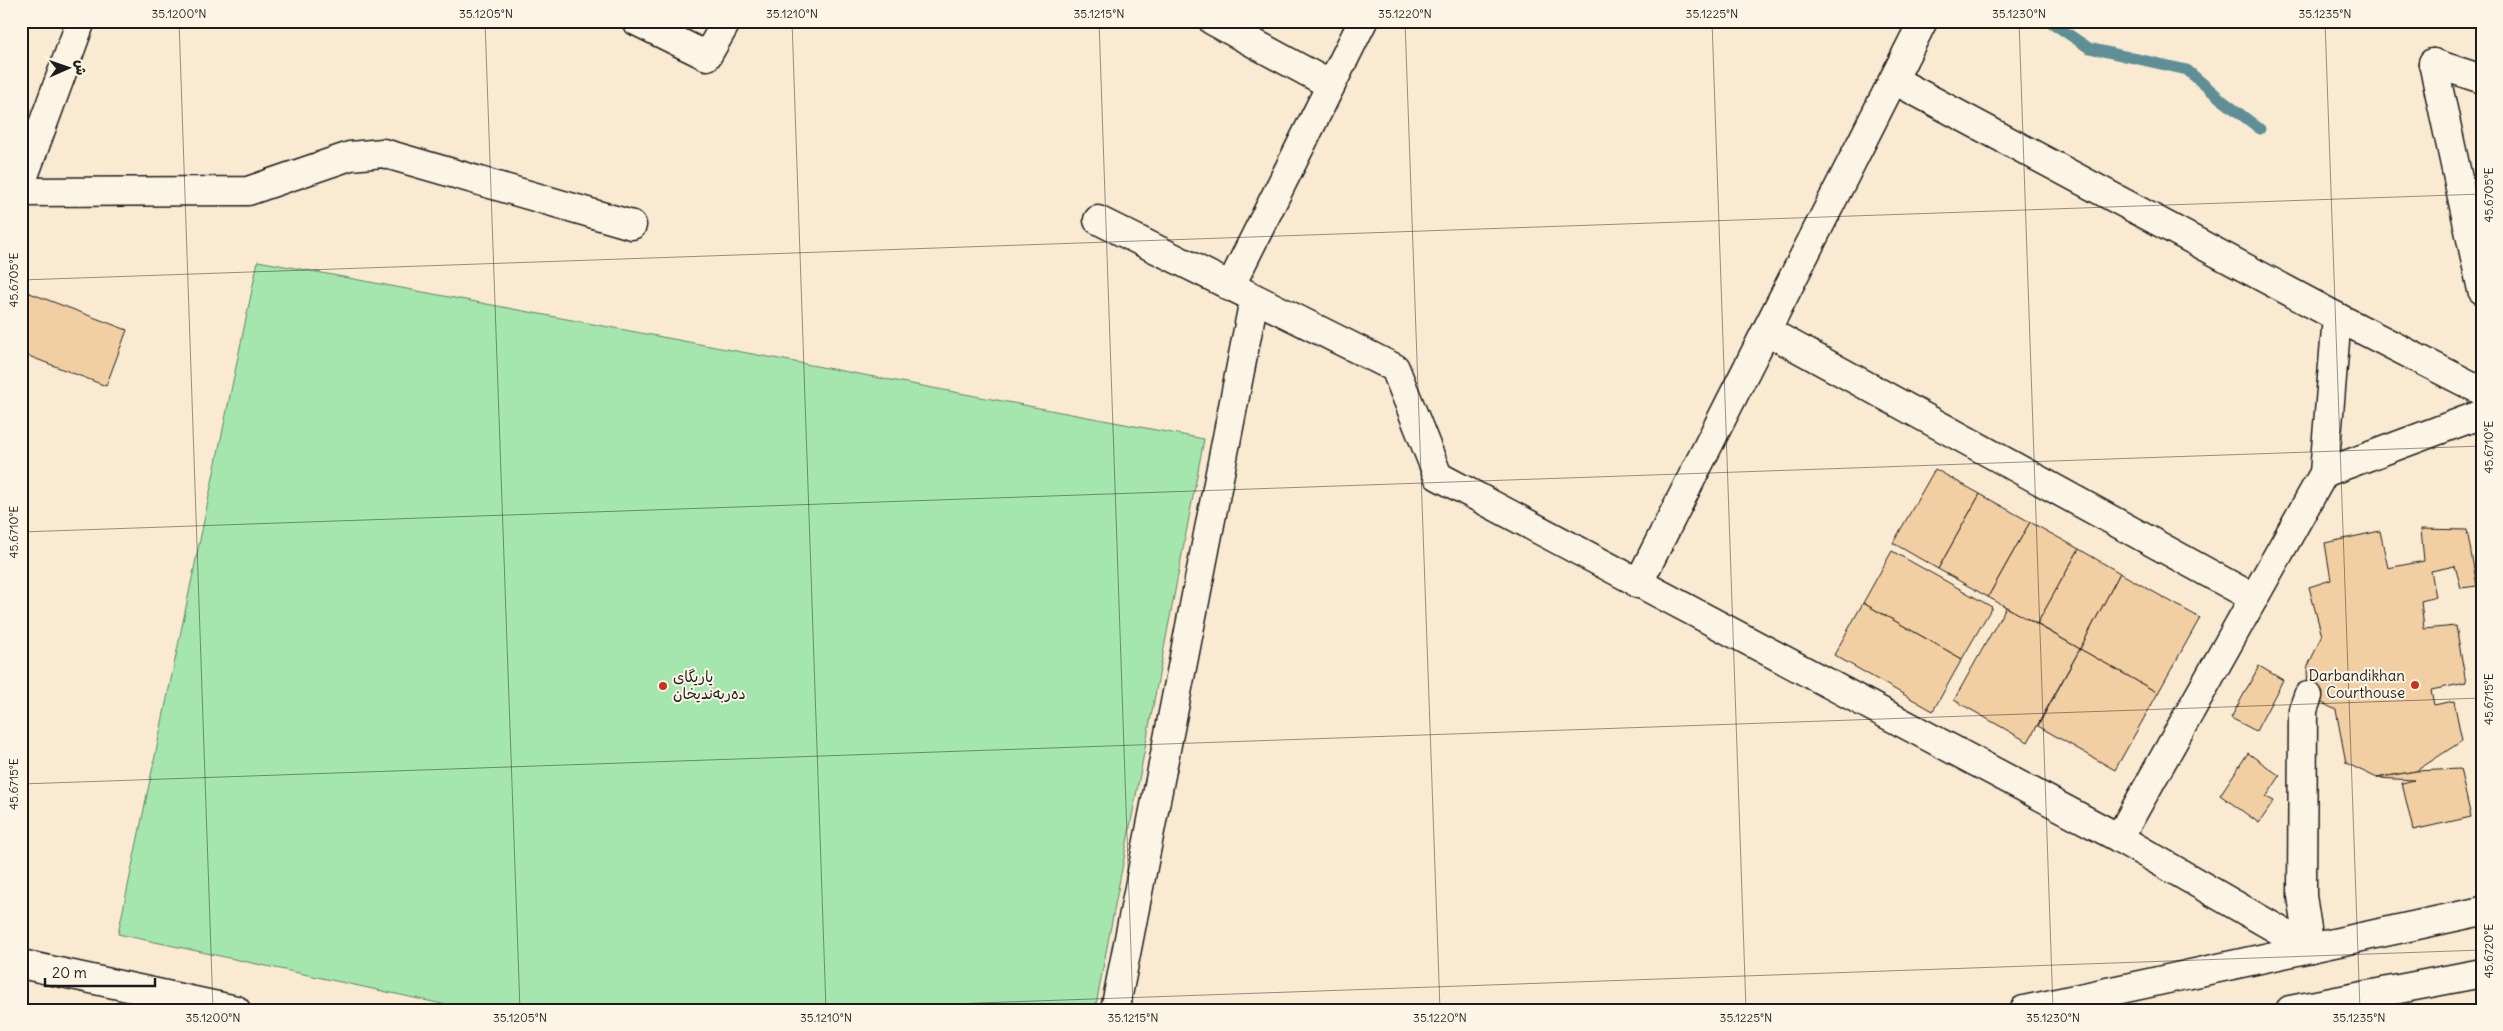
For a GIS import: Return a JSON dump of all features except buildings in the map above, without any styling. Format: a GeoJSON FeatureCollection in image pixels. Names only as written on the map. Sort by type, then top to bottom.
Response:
{"type":"FeatureCollection","features":[{"type":"Feature","properties":{"kind":"street"},"geometry":{"type":"LineString","coordinates":[[21,184],[82,21]]}},
{"type":"Feature","properties":{"kind":"street"},"geometry":{"type":"LineString","coordinates":[[636,21],[707,56],[728,21]]}},
{"type":"Feature","properties":{"kind":"street"},"geometry":{"type":"LineString","coordinates":[[1213,21],[1331,85]]}},
{"type":"Feature","properties":{"kind":"street"},"geometry":{"type":"LineString","coordinates":[[1230,287],[1363,21]]}},
{"type":"Feature","properties":{"kind":"street"},"geometry":{"type":"LineString","coordinates":[[1638,584],[1923,21]]}},
{"type":"Feature","properties":{"kind":"street"},"geometry":{"type":"LineString","coordinates":[[2482,80],[2433,63],[2482,290]]}},
{"type":"Feature","properties":{"kind":"street"},"geometry":{"type":"LineString","coordinates":[[1894,80],[2337,317],[2482,392]]}},
{"type":"Feature","properties":{"kind":"street"},"geometry":{"type":"LineString","coordinates":[[21,192],[248,191],[350,156],[383,153],[632,225]]}},
{"type":"Feature","properties":{"kind":"street"},"geometry":{"type":"LineString","coordinates":[[1098,220],[1395,368],[1438,476],[2119,838],[2310,948]]}},
{"type":"Feature","properties":{"kind":"street"},"geometry":{"type":"LineString","coordinates":[[1115,1010],[1254,299]]}},
{"type":"Feature","properties":{"kind":"street"},"geometry":{"type":"LineString","coordinates":[[2119,838],[2324,473],[2337,317]]}},
{"type":"Feature","properties":{"kind":"street"},"geometry":{"type":"LineString","coordinates":[[1767,331],[2254,598]]}},
{"type":"Feature","properties":{"kind":"street"},"geometry":{"type":"LineString","coordinates":[[2324,473],[2482,414]]}},
{"type":"Feature","properties":{"kind":"street"},"geometry":{"type":"LineString","coordinates":[[2308,696],[2303,710],[2302,896],[2310,948]]}},
{"type":"Feature","properties":{"kind":"street"},"geometry":{"type":"LineString","coordinates":[[2024,1010],[2482,911]]}},
{"type":"Feature","properties":{"kind":"street"},"geometry":{"type":"LineString","coordinates":[[21,964],[236,1010]]}},
{"type":"Feature","properties":{"kind":"street"},"geometry":{"type":"LineString","coordinates":[[2290,1010],[2321,1006],[2482,973]]}},
{"type":"Feature","properties":{"kind":"green space","name":"یاریگاى ده‌ربه‌ندیخان"},"geometry":{"type":"Polygon","coordinates":[[[258,261],[1204,439],[1095,1010],[470,1010],[118,934],[258,261]]]}},
{"type":"Feature","properties":{"kind":"waterway"},"geometry":{"type":"LineString","coordinates":[[2049,21],[2089,48],[2187,70],[2260,129]]}},
{"type":"Feature","properties":{"kind":"place","name":"Darbandikhan Courthouse"},"geometry":{"type":"Point","coordinates":[2415,685]}},
{"type":"Feature","properties":{"kind":"place","name":"یاریگاى ده‌ربه‌ندیخان"},"geometry":{"type":"Point","coordinates":[663,686]}}]}
